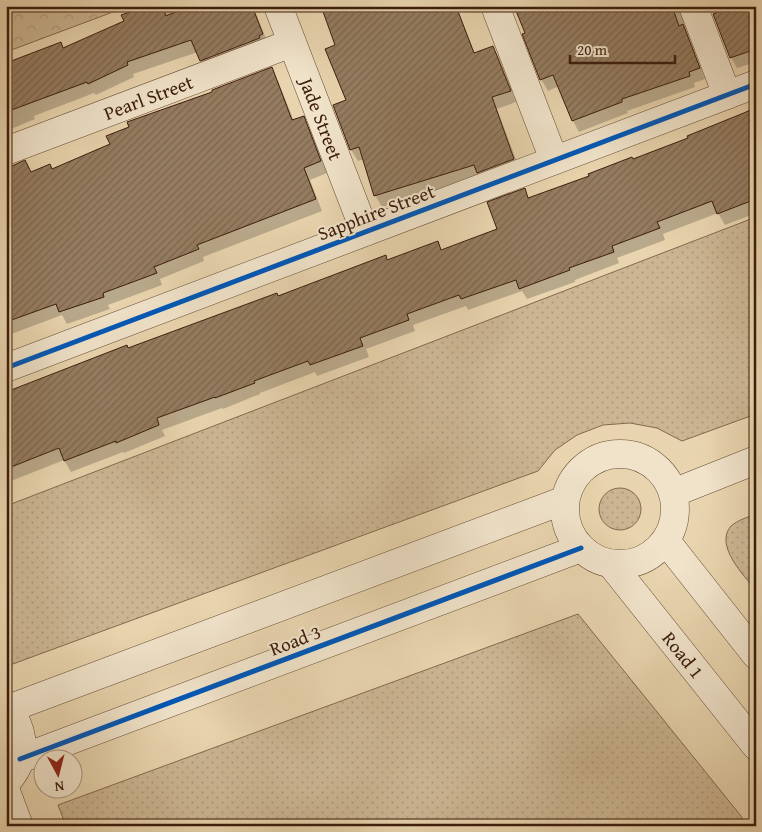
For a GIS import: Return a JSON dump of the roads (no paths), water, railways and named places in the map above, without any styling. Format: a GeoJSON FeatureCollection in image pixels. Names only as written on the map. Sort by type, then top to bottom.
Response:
{"type":"FeatureCollection","features":[{"type":"Feature","properties":{"kind":"street","name":"Jade Street"},"geometry":{"type":"LineString","coordinates":[[278,6],[365,232]]}},
{"type":"Feature","properties":{"kind":"street"},"geometry":{"type":"LineString","coordinates":[[496,6],[554,160]]}},
{"type":"Feature","properties":{"kind":"street"},"geometry":{"type":"LineString","coordinates":[[693,6],[727,95]]}},
{"type":"Feature","properties":{"kind":"street","name":"Pearl Street"},"geometry":{"type":"LineString","coordinates":[[6,151],[292,43]]}},
{"type":"Feature","properties":{"kind":"street","name":"Sapphire Street"},"geometry":{"type":"LineString","coordinates":[[6,368],[756,84]]}},
{"type":"Feature","properties":{"kind":"street"},"geometry":{"type":"LineString","coordinates":[[625,454],[641,457],[655,466],[666,478],[673,493],[676,509],[673,526],[666,541],[656,553],[642,560],[626,564],[611,564],[595,559],[581,548],[570,534],[565,518],[565,500],[570,485],[579,471],[593,461],[608,455],[625,454]]}},
{"type":"Feature","properties":{"kind":"street"},"geometry":{"type":"LineString","coordinates":[[673,493],[756,460]]}},
{"type":"Feature","properties":{"kind":"street","name":"Road 3"},"geometry":{"type":"LineString","coordinates":[[7,708],[565,500]]}},
{"type":"Feature","properties":{"kind":"street"},"geometry":{"type":"LineString","coordinates":[[666,541],[756,655]]}},
{"type":"Feature","properties":{"kind":"street","name":"Road 3"},"geometry":{"type":"LineString","coordinates":[[20,759],[581,548]]}},
{"type":"Feature","properties":{"kind":"street","name":"Road 1"},"geometry":{"type":"LineString","coordinates":[[611,564],[756,746]]}},
{"type":"Feature","properties":{"kind":"street"},"geometry":{"type":"LineString","coordinates":[[6,783],[14,773],[20,759],[22,741],[18,724],[7,708]]}},
{"type":"Feature","properties":{"kind":"street"},"geometry":{"type":"LineString","coordinates":[[6,791],[19,826]]}}]}
